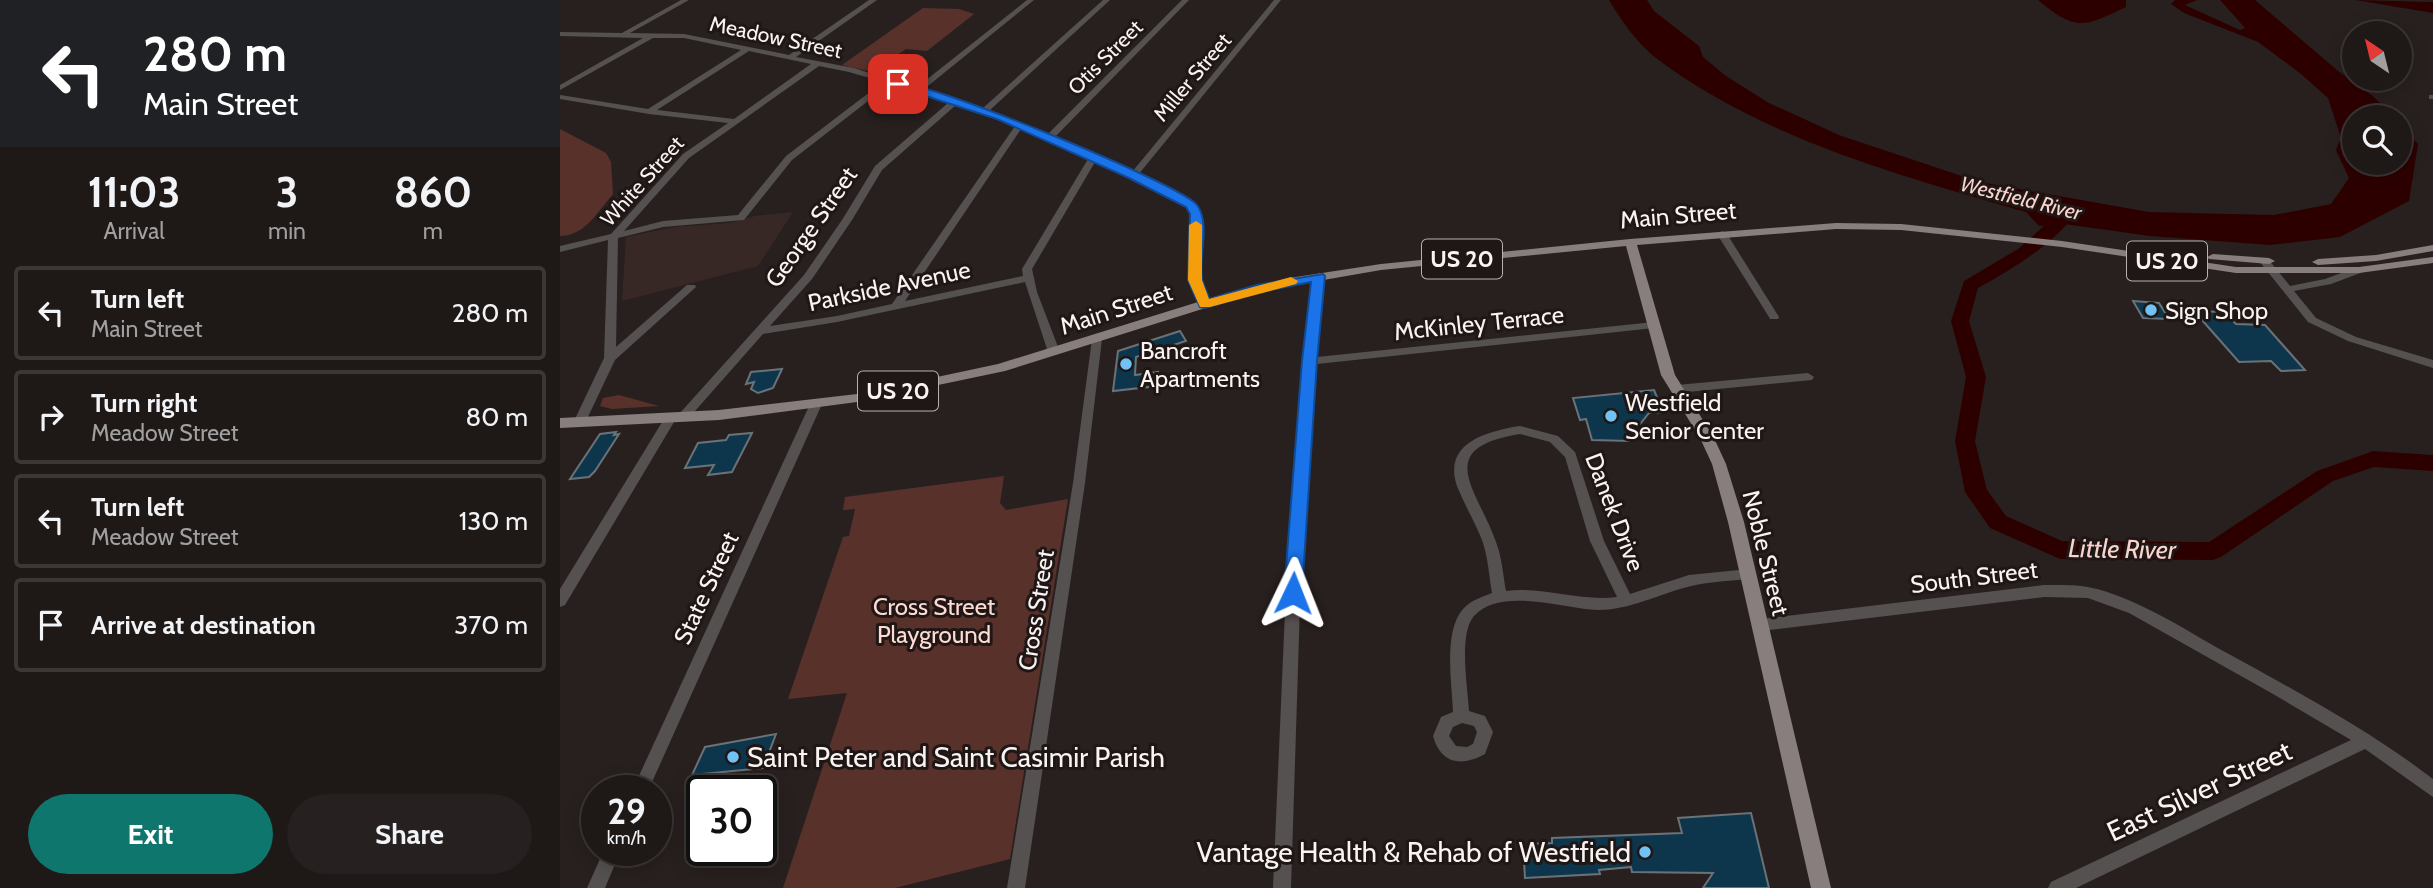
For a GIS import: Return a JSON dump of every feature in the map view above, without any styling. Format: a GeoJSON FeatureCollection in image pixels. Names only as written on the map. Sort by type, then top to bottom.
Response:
{"type":"FeatureCollection","features":[{"type":"Feature","properties":{"kind":"main road","name":"Main Street"},"geometry":{"type":"LineString","coordinates":[[560,423],[677,417],[816,404],[945,381],[1054,352],[1257,289],[1381,267],[1722,233],[1871,226],[1979,234],[2062,244]]}},
{"type":"Feature","properties":{"kind":"main road","name":"Noble Street"},"geometry":{"type":"LineString","coordinates":[[1630,242],[1668,375],[1707,438],[1719,464],[1749,574],[1821,888]]}},
{"type":"Feature","properties":{"kind":"main road","name":"US 20"},"geometry":{"type":"LineString","coordinates":[[2062,244],[2264,261],[2352,261],[2433,248]]}},
{"type":"Feature","properties":{"kind":"main road","name":"US 20"},"geometry":{"type":"LineString","coordinates":[[2062,244],[2225,268],[2273,271],[2359,270],[2433,260]]}},
{"type":"Feature","properties":{"kind":"street"},"geometry":{"type":"LineString","coordinates":[[625,33],[686,0]]}},
{"type":"Feature","properties":{"kind":"street"},"geometry":{"type":"LineString","coordinates":[[791,57],[874,0]]}},
{"type":"Feature","properties":{"kind":"street"},"geometry":{"type":"LineString","coordinates":[[918,90],[1031,0]]}},
{"type":"Feature","properties":{"kind":"street"},"geometry":{"type":"LineString","coordinates":[[984,111],[1107,0]]}},
{"type":"Feature","properties":{"kind":"street","name":"Otis Street"},"geometry":{"type":"LineString","coordinates":[[1049,138],[1186,0]]}},
{"type":"Feature","properties":{"kind":"street","name":"Miller Street"},"geometry":{"type":"LineString","coordinates":[[1133,176],[1278,0]]}},
{"type":"Feature","properties":{"kind":"street","name":"Meadow Street"},"geometry":{"type":"LineString","coordinates":[[560,33],[654,34],[749,48],[918,90],[1020,125],[1190,204],[1195,210],[1195,280],[1205,304]]}},
{"type":"Feature","properties":{"kind":"street"},"geometry":{"type":"LineString","coordinates":[[560,88],[654,34]]}},
{"type":"Feature","properties":{"kind":"street"},"geometry":{"type":"LineString","coordinates":[[649,112],[749,48]]}},
{"type":"Feature","properties":{"kind":"street","name":"White Street"},"geometry":{"type":"LineString","coordinates":[[580,421],[610,358],[613,237],[686,156],[818,63]]}},
{"type":"Feature","properties":{"kind":"street"},"geometry":{"type":"LineString","coordinates":[[628,220],[663,223],[741,218],[789,158],[889,82]]}},
{"type":"Feature","properties":{"kind":"street"},"geometry":{"type":"LineString","coordinates":[[560,97],[649,112],[733,121]]}},
{"type":"Feature","properties":{"kind":"street","name":"George Street"},"geometry":{"type":"LineString","coordinates":[[560,601],[677,417],[808,277],[847,220],[877,168],[955,101]]}},
{"type":"Feature","properties":{"kind":"street"},"geometry":{"type":"LineString","coordinates":[[896,306],[1020,125]]}},
{"type":"Feature","properties":{"kind":"street"},"geometry":{"type":"LineString","coordinates":[[1054,352],[1027,278],[1027,269],[1093,158]]}},
{"type":"Feature","properties":{"kind":"street"},"geometry":{"type":"LineString","coordinates":[[560,249],[663,223]]}},
{"type":"Feature","properties":{"kind":"street"},"geometry":{"type":"LineString","coordinates":[[1722,233],[1774,317]]}},
{"type":"Feature","properties":{"kind":"street"},"geometry":{"type":"LineString","coordinates":[[2264,261],[2305,314],[2321,326],[2352,339],[2433,364]]}},
{"type":"Feature","properties":{"kind":"street"},"geometry":{"type":"LineString","coordinates":[[2288,289],[2327,282],[2359,270]]}},
{"type":"Feature","properties":{"kind":"street"},"geometry":{"type":"LineString","coordinates":[[1282,888],[1295,542],[1309,361],[1319,276]]}},
{"type":"Feature","properties":{"kind":"street","name":"Parkside Avenue"},"geometry":{"type":"LineString","coordinates":[[759,331],[829,320],[1027,278]]}},
{"type":"Feature","properties":{"kind":"street"},"geometry":{"type":"LineString","coordinates":[[610,358],[691,287]]}},
{"type":"Feature","properties":{"kind":"street","name":"McKinley Terrace"},"geometry":{"type":"LineString","coordinates":[[1309,361],[1654,325]]}},
{"type":"Feature","properties":{"kind":"street","name":"Cross Street"},"geometry":{"type":"LineString","coordinates":[[1016,888],[1079,483],[1097,339]]}},
{"type":"Feature","properties":{"kind":"street"},"geometry":{"type":"LineString","coordinates":[[1677,389],[1808,377]]}},
{"type":"Feature","properties":{"kind":"street","name":"State Street"},"geometry":{"type":"LineString","coordinates":[[647,775],[816,404]]}},
{"type":"Feature","properties":{"kind":"street","name":"Danek Drive"},"geometry":{"type":"LineString","coordinates":[[1500,596],[1490,543],[1463,485],[1460,471],[1463,458],[1478,441],[1494,434],[1520,430],[1554,439],[1571,455],[1597,541],[1626,601]]}},
{"type":"Feature","properties":{"kind":"street"},"geometry":{"type":"LineString","coordinates":[[1461,716],[1461,626],[1464,618],[1477,605],[1500,596],[1591,604],[1626,601],[1699,579],[1749,574]]}},
{"type":"Feature","properties":{"kind":"street","name":"South Street"},"geometry":{"type":"LineString","coordinates":[[1761,625],[2044,591],[2077,590],[2101,596],[2155,620],[2365,741]]}},
{"type":"Feature","properties":{"kind":"street"},"geometry":{"type":"LineString","coordinates":[[2365,741],[2433,789]]}},
{"type":"Feature","properties":{"kind":"street","name":"East Silver Street"},"geometry":{"type":"LineString","coordinates":[[2068,886],[2365,741]]}},
{"type":"Feature","properties":{"kind":"street"},"geometry":{"type":"LineString","coordinates":[[596,888],[606,866]]}},
{"type":"Feature","properties":{"kind":"shaded area"},"geometry":{"type":"Polygon","coordinates":[[[793,212],[758,266],[622,301],[626,237],[675,227],[730,223],[755,216],[793,212]]]}},
{"type":"Feature","properties":{"kind":"green space"},"geometry":{"type":"Polygon","coordinates":[[[923,8],[959,9],[974,14],[927,51],[906,49],[872,72],[842,65],[923,8]]]}},
{"type":"Feature","properties":{"kind":"green space"},"geometry":{"type":"Polygon","coordinates":[[[560,129],[606,153],[611,162],[613,194],[584,227],[569,235],[560,236],[560,129]]]}},
{"type":"Feature","properties":{"kind":"green space"},"geometry":{"type":"Polygon","coordinates":[[[619,395],[659,406],[612,409],[600,406],[603,398],[619,395]]]}},
{"type":"Feature","properties":{"kind":"green space","name":"Cross Street Playground"},"geometry":{"type":"Polygon","coordinates":[[[1004,476],[1000,503],[1006,510],[1068,499],[1010,859],[895,888],[783,888],[847,693],[788,699],[843,537],[849,536],[855,509],[843,510],[845,497],[1004,476]]]}},
{"type":"Feature","properties":{"kind":"water","name":"Westfield River"},"geometry":{"type":"Polygon","coordinates":[[[1609,0],[1647,0],[1654,11],[1699,46],[1703,57],[1726,76],[1769,103],[1839,135],[1980,182],[2149,212],[2274,215],[2331,204],[2349,178],[2348,175],[2412,175],[2412,138],[2418,144],[2409,201],[2340,237],[2270,245],[2150,236],[2064,224],[2039,226],[2026,212],[1834,152],[1741,111],[1656,58],[1618,15],[1609,0]]]}},
{"type":"Feature","properties":{"kind":"water"},"geometry":{"type":"Polygon","coordinates":[[[2038,0],[2126,0],[2126,7],[2100,19],[2080,23],[2071,22],[2038,0]]]}},
{"type":"Feature","properties":{"kind":"water"},"geometry":{"type":"Polygon","coordinates":[[[2175,0],[2197,0],[2185,5],[2240,30],[2245,28],[2220,0],[2255,0],[2342,74],[2342,91],[2366,91],[2382,105],[2342,105],[2342,163],[2336,150],[2341,138],[2328,98],[2258,42],[2184,13],[2171,4],[2175,0]]]}},
{"type":"Feature","properties":{"kind":"water"},"geometry":{"type":"Polygon","coordinates":[[[2355,0],[2433,2],[2433,13],[2355,0]]]}},
{"type":"Feature","properties":{"kind":"building","name":"Sign Shop"},"geometry":{"type":"Polygon","coordinates":[[[2133,301],[2159,303],[2169,319],[2143,318],[2133,301]]]}},
{"type":"Feature","properties":{"kind":"building"},"geometry":{"type":"Polygon","coordinates":[[[2194,311],[2224,312],[2236,324],[2265,325],[2305,370],[2281,371],[2271,361],[2239,362],[2194,311]]]}},
{"type":"Feature","properties":{"kind":"building","name":"Bancroft Apartments"},"geometry":{"type":"Polygon","coordinates":[[[1180,331],[1186,341],[1136,357],[1135,375],[1158,372],[1157,386],[1113,391],[1118,351],[1180,331]]]}},
{"type":"Feature","properties":{"kind":"building"},"geometry":{"type":"Polygon","coordinates":[[[782,369],[773,388],[758,393],[751,389],[754,382],[746,384],[751,372],[782,369]]]}},
{"type":"Feature","properties":{"kind":"building","name":"Westfield Senior Center"},"geometry":{"type":"Polygon","coordinates":[[[1654,390],[1663,412],[1649,413],[1637,428],[1640,437],[1629,438],[1630,441],[1592,440],[1586,419],[1580,420],[1573,398],[1654,390]]]}},
{"type":"Feature","properties":{"kind":"building"},"geometry":{"type":"Polygon","coordinates":[[[616,432],[614,435],[619,434],[595,471],[589,477],[570,479],[600,434],[616,432]]]}},
{"type":"Feature","properties":{"kind":"building"},"geometry":{"type":"Polygon","coordinates":[[[752,433],[732,472],[708,475],[714,465],[685,468],[698,443],[726,440],[729,435],[752,433]]]}},
{"type":"Feature","properties":{"kind":"building","name":"Saint Peter and Saint Casimir Parish"},"geometry":{"type":"Polygon","coordinates":[[[776,734],[763,768],[692,775],[705,747],[776,734]]]}},
{"type":"Feature","properties":{"kind":"building","name":"Vantage Health & Rehab of Westfield"},"geometry":{"type":"Polygon","coordinates":[[[1751,813],[1769,888],[1703,888],[1713,873],[1632,872],[1631,867],[1599,870],[1600,874],[1525,878],[1524,861],[1530,860],[1529,844],[1552,843],[1552,838],[1682,833],[1678,818],[1751,813]]]}},
{"type":"Feature","properties":{"kind":"waterway","name":"Little River"},"geometry":{"type":"LineString","coordinates":[[2070,211],[2024,252],[1970,285],[1960,321],[1976,377],[1965,441],[1976,492],[1998,522],[2060,550],[2213,551],[2325,476],[2373,459],[2433,463]]}},
{"type":"Feature","properties":{"kind":"slow traffic"},"geometry":{"type":"LineString","coordinates":[[1196,225],[1195,280],[1197,291],[1205,304],[1291,281]]}},
{"type":"Feature","properties":{"kind":"place","name":"Sign Shop"},"geometry":{"type":"Point","coordinates":[2151,310]}},
{"type":"Feature","properties":{"kind":"place","name":"Bancroft Apartments"},"geometry":{"type":"Point","coordinates":[1126,364]}},
{"type":"Feature","properties":{"kind":"place","name":"Westfield Senior Center"},"geometry":{"type":"Point","coordinates":[1611,416]}},
{"type":"Feature","properties":{"kind":"place","name":"Saint Peter and Saint Casimir Parish"},"geometry":{"type":"Point","coordinates":[733,757]}},
{"type":"Feature","properties":{"kind":"place","name":"Vantage Health & Rehab of Westfield"},"geometry":{"type":"Point","coordinates":[1645,852]}},
{"type":"Feature","properties":{"kind":"route"},"geometry":{"type":"LineString","coordinates":[[898,84],[1000,117],[1133,176],[1193,206],[1196,214],[1195,280],[1197,291],[1205,304],[1257,289],[1319,276],[1309,361],[1293,593]]}}]}
